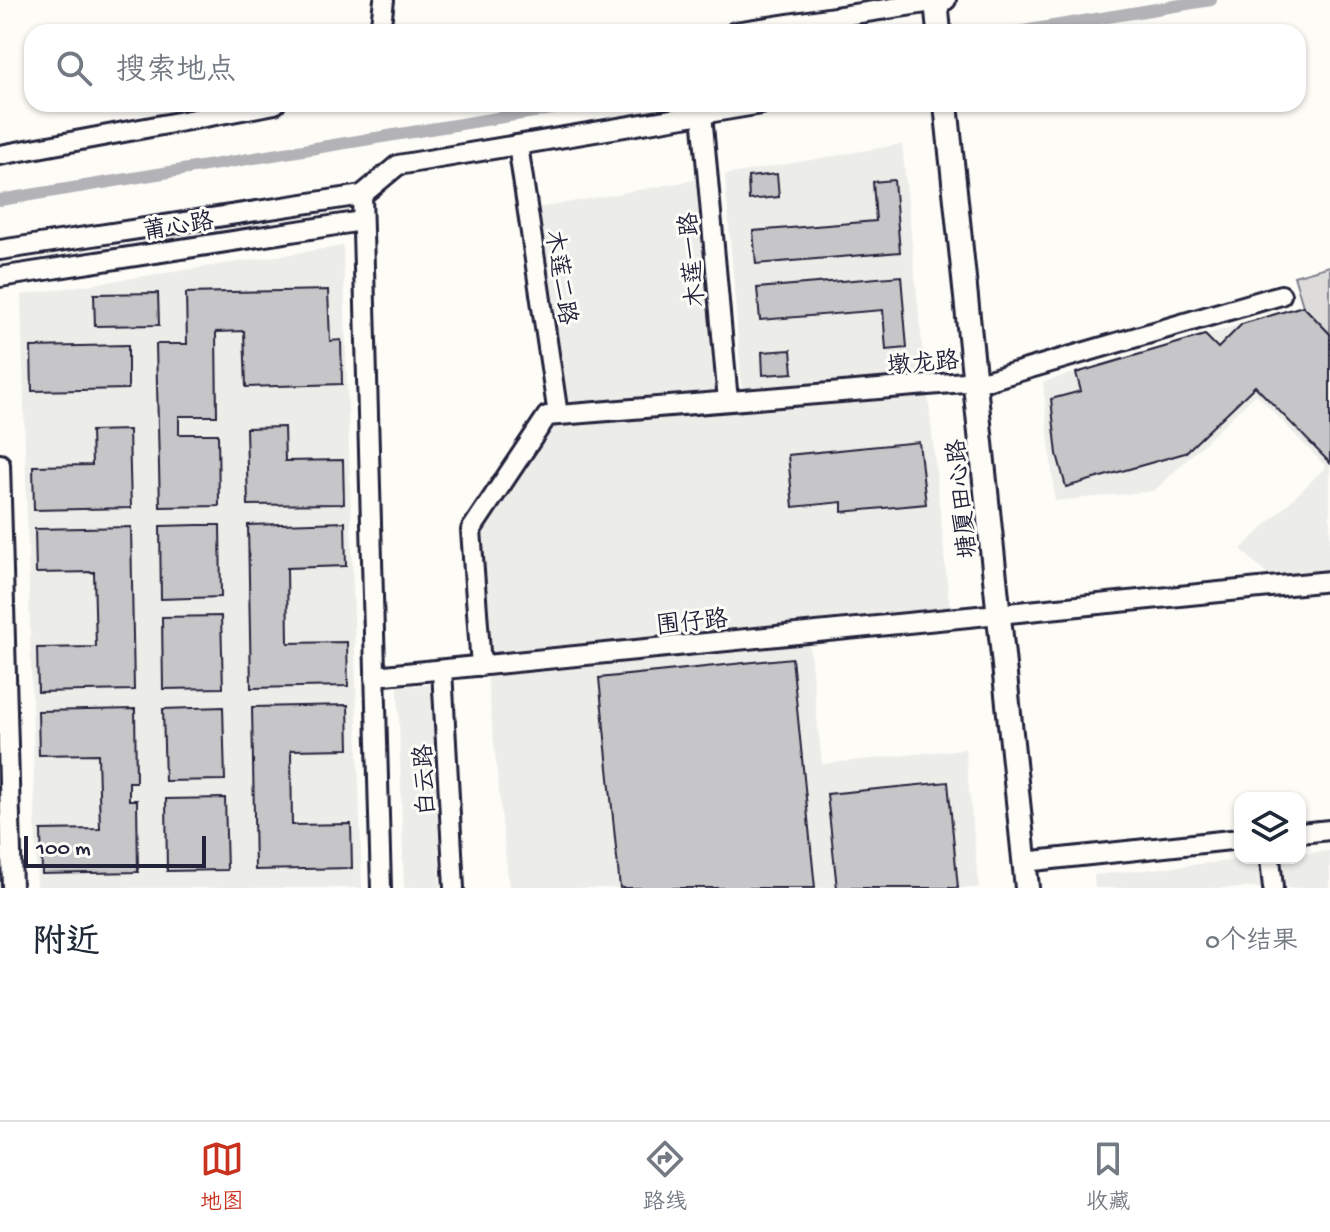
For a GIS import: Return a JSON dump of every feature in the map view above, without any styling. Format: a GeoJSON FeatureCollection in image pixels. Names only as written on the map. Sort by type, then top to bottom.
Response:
{"type":"FeatureCollection","features":[{"type":"Feature","properties":{"kind":"main road","name":"塘厦田心路"},"geometry":{"type":"LineString","coordinates":[[947,112],[982,381]]}},
{"type":"Feature","properties":{"kind":"main road","name":"塘厦田心路"},"geometry":{"type":"LineString","coordinates":[[961,112],[982,381],[1031,861],[1027,888]]}},
{"type":"Feature","properties":{"kind":"main road","name":"塘厦田心路"},"geometry":{"type":"LineString","coordinates":[[1031,861],[1041,888]]}},
{"type":"Feature","properties":{"kind":"street"},"geometry":{"type":"LineString","coordinates":[[381,24],[384,0]]}},
{"type":"Feature","properties":{"kind":"street"},"geometry":{"type":"LineString","coordinates":[[823,24],[944,13]]}},
{"type":"Feature","properties":{"kind":"street"},"geometry":{"type":"LineString","coordinates":[[0,155],[232,112]]}},
{"type":"Feature","properties":{"kind":"street"},"geometry":{"type":"LineString","coordinates":[[381,888],[362,195],[398,165],[714,112]]}},
{"type":"Feature","properties":{"kind":"street","name":"木莲一路"},"geometry":{"type":"LineString","coordinates":[[702,114],[728,401]]}},
{"type":"Feature","properties":{"kind":"street","name":"木莲二路"},"geometry":{"type":"LineString","coordinates":[[518,145],[558,415]]}},
{"type":"Feature","properties":{"kind":"street","name":"莆心路"},"geometry":{"type":"LineString","coordinates":[[0,250],[362,195]]}},
{"type":"Feature","properties":{"kind":"street","name":"莆心路"},"geometry":{"type":"LineString","coordinates":[[0,277],[362,221]]}},
{"type":"Feature","properties":{"kind":"street","name":"墩龙路"},"geometry":{"type":"LineString","coordinates":[[558,415],[982,381],[1281,295]]}},
{"type":"Feature","properties":{"kind":"street"},"geometry":{"type":"LineString","coordinates":[[481,666],[471,530],[547,416],[558,415]]}},
{"type":"Feature","properties":{"kind":"street"},"geometry":{"type":"LineString","coordinates":[[0,464],[12,888]]}},
{"type":"Feature","properties":{"kind":"street","name":"围仔路"},"geometry":{"type":"LineString","coordinates":[[375,676],[1330,581]]}},
{"type":"Feature","properties":{"kind":"street","name":"白云路"},"geometry":{"type":"LineString","coordinates":[[442,670],[454,888]]}},
{"type":"Feature","properties":{"kind":"street"},"geometry":{"type":"LineString","coordinates":[[1306,832],[1330,830]]}},
{"type":"Feature","properties":{"kind":"street"},"geometry":{"type":"LineString","coordinates":[[1031,861],[1234,840]]}},
{"type":"Feature","properties":{"kind":"street"},"geometry":{"type":"LineString","coordinates":[[1271,864],[1273,888]]}},
{"type":"Feature","properties":{"kind":"shaded area"},"geometry":{"type":"Polygon","coordinates":[[[902,144],[925,375],[742,389],[725,175],[902,144]]]}},
{"type":"Feature","properties":{"kind":"shaded area"},"geometry":{"type":"Polygon","coordinates":[[[700,179],[720,391],[568,404],[538,208],[700,179]]]}},
{"type":"Feature","properties":{"kind":"shaded area"},"geometry":{"type":"Polygon","coordinates":[[[343,246],[362,888],[37,888],[21,295],[343,246]]]}},
{"type":"Feature","properties":{"kind":"shaded area"},"geometry":{"type":"Polygon","coordinates":[[[1330,266],[1330,334],[1303,306],[1294,276],[1330,266]]]}},
{"type":"Feature","properties":{"kind":"shaded area"},"geometry":{"type":"Polygon","coordinates":[[[1303,306],[1330,334],[1330,588],[1285,593],[1241,549],[1326,467],[1256,394],[1154,491],[1055,501],[1043,382],[1303,306]]]}},
{"type":"Feature","properties":{"kind":"shaded area"},"geometry":{"type":"Polygon","coordinates":[[[928,394],[950,612],[489,658],[480,532],[552,425],[928,394]]]}},
{"type":"Feature","properties":{"kind":"shaded area"},"geometry":{"type":"Polygon","coordinates":[[[809,644],[822,764],[965,749],[979,888],[509,888],[487,675],[809,644]]]}},
{"type":"Feature","properties":{"kind":"shaded area"},"geometry":{"type":"Polygon","coordinates":[[[434,685],[440,888],[404,888],[398,686],[434,685]]]}},
{"type":"Feature","properties":{"kind":"shaded area"},"geometry":{"type":"Polygon","coordinates":[[[1330,851],[1330,888],[1095,888],[1094,875],[1234,860],[1234,864],[1306,864],[1306,853],[1330,851]]]}},
{"type":"Feature","properties":{"kind":"building"},"geometry":{"type":"Polygon","coordinates":[[[777,174],[779,197],[749,200],[748,177],[777,174]]]}},
{"type":"Feature","properties":{"kind":"building"},"geometry":{"type":"Polygon","coordinates":[[[894,180],[900,252],[756,264],[753,231],[876,221],[873,182],[894,180]]]}},
{"type":"Feature","properties":{"kind":"building"},"geometry":{"type":"Polygon","coordinates":[[[901,276],[907,348],[886,350],[883,310],[760,320],[757,288],[901,276]]]}},
{"type":"Feature","properties":{"kind":"building"},"geometry":{"type":"Polygon","coordinates":[[[328,290],[330,341],[341,340],[342,384],[246,387],[244,331],[216,332],[217,416],[179,416],[179,434],[218,434],[219,506],[160,507],[156,344],[187,344],[186,293],[328,290]]]}},
{"type":"Feature","properties":{"kind":"building"},"geometry":{"type":"Polygon","coordinates":[[[158,293],[159,325],[95,326],[94,294],[158,293]]]}},
{"type":"Feature","properties":{"kind":"building"},"geometry":{"type":"Polygon","coordinates":[[[1303,306],[1330,334],[1330,463],[1255,386],[1185,453],[1066,487],[1057,454],[1051,399],[1081,391],[1076,373],[1205,335],[1218,348],[1242,324],[1303,306]]]}},
{"type":"Feature","properties":{"kind":"building"},"geometry":{"type":"Polygon","coordinates":[[[128,345],[128,389],[32,391],[31,347],[128,345]]]}},
{"type":"Feature","properties":{"kind":"building"},"geometry":{"type":"Polygon","coordinates":[[[791,350],[793,373],[763,375],[762,352],[791,350]]]}},
{"type":"Feature","properties":{"kind":"building"},"geometry":{"type":"Polygon","coordinates":[[[284,427],[285,461],[343,460],[344,504],[248,505],[246,428],[284,427]]]}},
{"type":"Feature","properties":{"kind":"building"},"geometry":{"type":"Polygon","coordinates":[[[129,430],[131,508],[34,510],[33,466],[92,465],[91,431],[129,430]]]}},
{"type":"Feature","properties":{"kind":"building"},"geometry":{"type":"Polygon","coordinates":[[[919,442],[926,504],[842,512],[842,502],[793,507],[788,455],[919,442]]]}},
{"type":"Feature","properties":{"kind":"building"},"geometry":{"type":"Polygon","coordinates":[[[345,522],[346,566],[287,568],[288,643],[347,642],[348,686],[251,688],[248,525],[345,522]]]}},
{"type":"Feature","properties":{"kind":"building"},"geometry":{"type":"Polygon","coordinates":[[[220,525],[221,597],[161,599],[160,526],[220,525]]]}},
{"type":"Feature","properties":{"kind":"building"},"geometry":{"type":"Polygon","coordinates":[[[131,527],[134,690],[38,692],[37,648],[96,647],[94,572],[36,573],[35,529],[131,527]]]}},
{"type":"Feature","properties":{"kind":"building"},"geometry":{"type":"Polygon","coordinates":[[[221,616],[223,688],[163,689],[162,617],[221,616]]]}},
{"type":"Feature","properties":{"kind":"building"},"geometry":{"type":"Polygon","coordinates":[[[792,658],[815,888],[620,888],[599,678],[792,658]]]}},
{"type":"Feature","properties":{"kind":"building"},"geometry":{"type":"Polygon","coordinates":[[[348,705],[349,749],[291,750],[292,825],[351,824],[352,868],[255,870],[252,707],[348,705]]]}},
{"type":"Feature","properties":{"kind":"building"},"geometry":{"type":"Polygon","coordinates":[[[223,707],[225,780],[165,781],[163,709],[223,707]]]}},
{"type":"Feature","properties":{"kind":"building"},"geometry":{"type":"Polygon","coordinates":[[[135,709],[136,782],[129,782],[129,800],[137,800],[138,872],[42,874],[41,830],[100,829],[98,754],[39,755],[38,711],[135,709]]]}},
{"type":"Feature","properties":{"kind":"building"},"geometry":{"type":"Polygon","coordinates":[[[948,782],[958,888],[837,888],[827,794],[948,782]]]}},
{"type":"Feature","properties":{"kind":"building"},"geometry":{"type":"Polygon","coordinates":[[[225,798],[227,870],[167,871],[166,799],[225,798]]]}},
{"type":"Feature","properties":{"kind":"waterway"},"geometry":{"type":"LineString","coordinates":[[1066,24],[1211,0]]}},
{"type":"Feature","properties":{"kind":"waterway"},"geometry":{"type":"LineString","coordinates":[[0,200],[534,112]]}}]}
